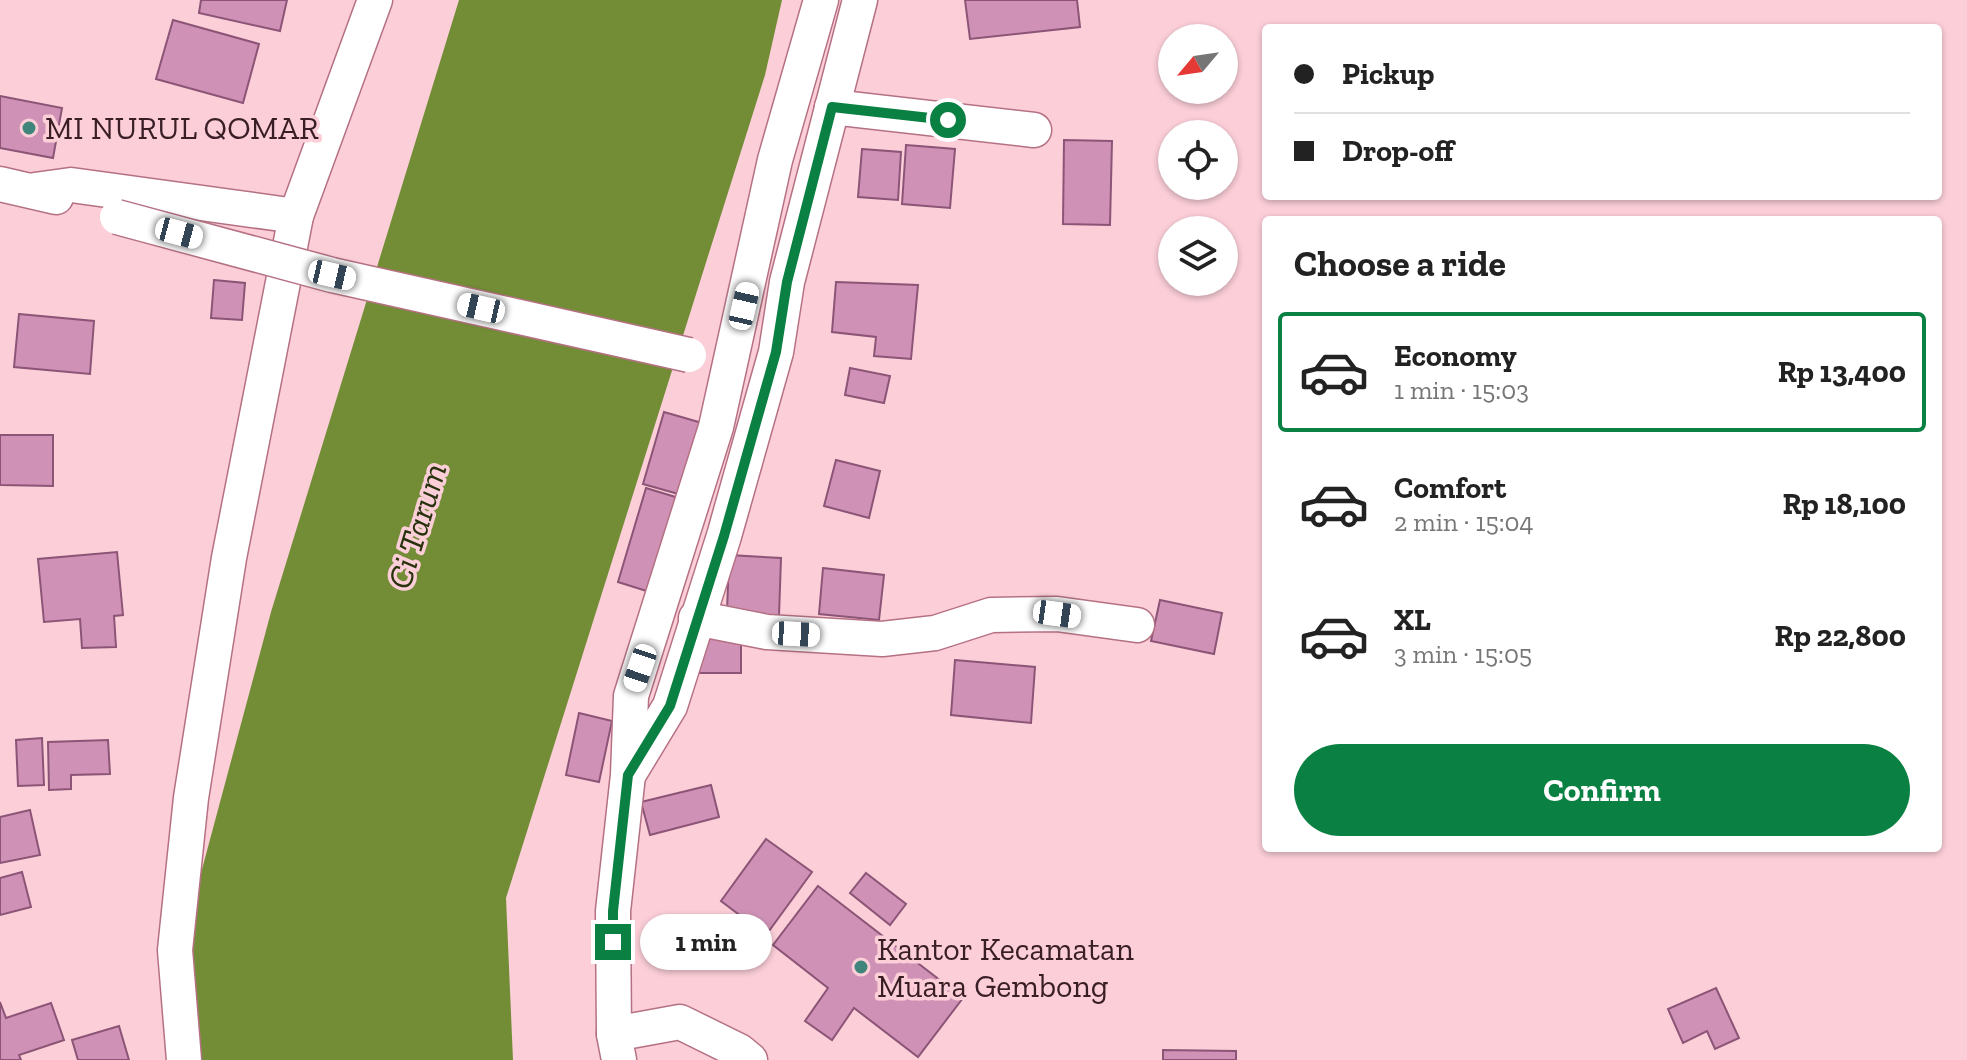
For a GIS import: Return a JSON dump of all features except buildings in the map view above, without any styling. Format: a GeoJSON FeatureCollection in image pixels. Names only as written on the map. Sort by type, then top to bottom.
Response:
{"type":"FeatureCollection","features":[{"type":"Feature","properties":{"kind":"street"},"geometry":{"type":"LineString","coordinates":[[184,1060],[175,950],[191,798],[229,558],[296,216],[375,0]]}},
{"type":"Feature","properties":{"kind":"street"},"geometry":{"type":"LineString","coordinates":[[750,1060],[739,1051],[680,1022],[617,1047],[613,911],[628,775],[631,696],[716,427],[775,160],[821,0]]}},
{"type":"Feature","properties":{"kind":"street"},"geometry":{"type":"LineString","coordinates":[[628,775],[670,706],[776,352],[787,282],[860,0]]}},
{"type":"Feature","properties":{"kind":"street"},"geometry":{"type":"LineString","coordinates":[[832,107],[1034,130]]}},
{"type":"Feature","properties":{"kind":"street"},"geometry":{"type":"LineString","coordinates":[[0,184],[35,190],[117,217],[332,275],[689,355],[732,360]]}},
{"type":"Feature","properties":{"kind":"street"},"geometry":{"type":"LineString","coordinates":[[35,190],[71,185],[296,216]]}},
{"type":"Feature","properties":{"kind":"street"},"geometry":{"type":"LineString","coordinates":[[696,618],[767,632],[882,639],[935,633],[991,615],[1057,614],[1137,625]]}},
{"type":"Feature","properties":{"kind":"water","name":"Ci Tarum"},"geometry":{"type":"Polygon","coordinates":[[[459,0],[782,0],[765,75],[506,898],[513,1060],[200,1060],[186,929],[271,612],[459,0]]]}},
{"type":"Feature","properties":{"kind":"place","name":"MI NURUL QOMAR"},"geometry":{"type":"Point","coordinates":[29,128]}},
{"type":"Feature","properties":{"kind":"place","name":"Kantor Kecamatan Muara Gembong"},"geometry":{"type":"Point","coordinates":[861,967]}},
{"type":"Feature","properties":{"kind":"route"},"geometry":{"type":"LineString","coordinates":[[613,942],[613,911],[628,775],[670,706],[724,536],[776,352],[787,282],[832,107],[948,120]]}}]}
